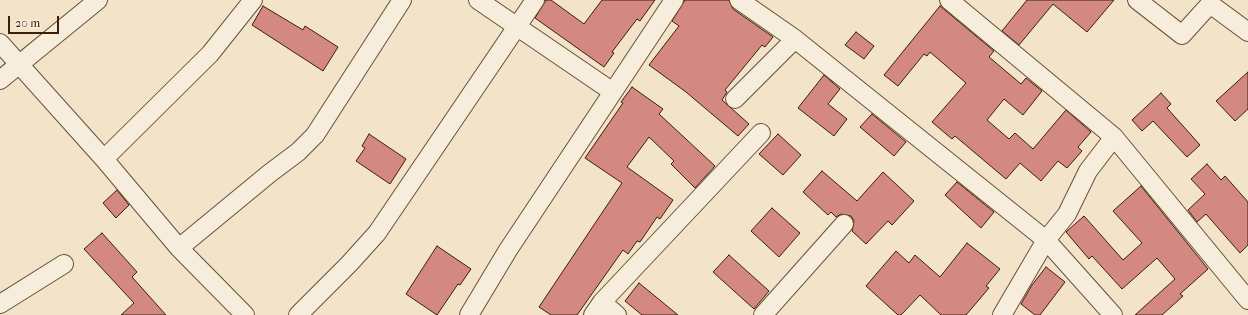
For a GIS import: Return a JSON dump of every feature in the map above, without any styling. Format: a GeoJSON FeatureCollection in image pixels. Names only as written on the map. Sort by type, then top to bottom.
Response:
{"type":"FeatureCollection","features":[{"type":"Feature","properties":{"kind":"street"},"geometry":{"type":"LineString","coordinates":[[0,80],[98,0]]}},
{"type":"Feature","properties":{"kind":"street"},"geometry":{"type":"LineString","coordinates":[[104,159],[210,54],[253,0]]}},
{"type":"Feature","properties":{"kind":"street"},"geometry":{"type":"LineString","coordinates":[[179,248],[270,173],[298,152],[315,135],[402,0]]}},
{"type":"Feature","properties":{"kind":"street"},"geometry":{"type":"LineString","coordinates":[[478,0],[613,92]]}},
{"type":"Feature","properties":{"kind":"street"},"geometry":{"type":"LineString","coordinates":[[298,315],[349,264],[377,233],[535,0]]}},
{"type":"Feature","properties":{"kind":"street"},"geometry":{"type":"LineString","coordinates":[[469,315],[508,250],[674,0]]}},
{"type":"Feature","properties":{"kind":"street"},"geometry":{"type":"LineString","coordinates":[[739,0],[795,39],[1046,240],[1113,315]]}},
{"type":"Feature","properties":{"kind":"street"},"geometry":{"type":"LineString","coordinates":[[949,0],[1114,137],[1248,300]]}},
{"type":"Feature","properties":{"kind":"street"},"geometry":{"type":"LineString","coordinates":[[1137,0],[1182,34],[1212,2],[1248,32]]}},
{"type":"Feature","properties":{"kind":"street"},"geometry":{"type":"LineString","coordinates":[[735,99],[795,39]]}},
{"type":"Feature","properties":{"kind":"street"},"geometry":{"type":"LineString","coordinates":[[0,43],[18,65],[104,159],[179,248],[245,315]]}},
{"type":"Feature","properties":{"kind":"street"},"geometry":{"type":"LineString","coordinates":[[617,315],[597,308],[761,133]]}},
{"type":"Feature","properties":{"kind":"street"},"geometry":{"type":"LineString","coordinates":[[1002,315],[1046,240],[1067,214],[1088,171],[1114,137]]}},
{"type":"Feature","properties":{"kind":"street"},"geometry":{"type":"LineString","coordinates":[[763,315],[844,224]]}},
{"type":"Feature","properties":{"kind":"street"},"geometry":{"type":"LineString","coordinates":[[0,304],[64,264]]}},
{"type":"Feature","properties":{"kind":"building"},"geometry":{"type":"Polygon","coordinates":[[[546,0],[551,0],[584,24],[602,0],[655,0],[640,21],[637,19],[612,52],[614,53],[604,67],[535,18],[546,0]]]}},
{"type":"Feature","properties":{"kind":"building"},"geometry":{"type":"Polygon","coordinates":[[[685,0],[729,0],[733,9],[773,37],[765,47],[762,45],[725,90],[727,92],[722,100],[749,124],[738,136],[686,92],[649,65],[679,26],[672,21],[685,0]]]}},
{"type":"Feature","properties":{"kind":"building"},"geometry":{"type":"Polygon","coordinates":[[[1027,0],[1114,0],[1087,32],[1053,4],[1019,45],[1002,31],[1027,0]]]}},
{"type":"Feature","properties":{"kind":"building"},"geometry":{"type":"Polygon","coordinates":[[[263,6],[303,30],[305,26],[338,47],[323,71],[252,25],[263,6]]]}},
{"type":"Feature","properties":{"kind":"building"},"geometry":{"type":"Polygon","coordinates":[[[940,6],[994,51],[989,57],[1021,84],[1026,78],[1042,91],[1023,115],[1004,99],[987,120],[1009,139],[1015,133],[1033,149],[1066,110],[1091,132],[1078,147],[1082,151],[1067,168],[1058,161],[1041,181],[1020,163],[1006,179],[955,136],[952,139],[932,122],[966,83],[930,52],[927,56],[924,54],[898,86],[884,75],[940,6]]]}},
{"type":"Feature","properties":{"kind":"building"},"geometry":{"type":"Polygon","coordinates":[[[856,32],[874,46],[864,59],[845,45],[856,32]]]}},
{"type":"Feature","properties":{"kind":"building"},"geometry":{"type":"Polygon","coordinates":[[[1248,72],[1248,109],[1235,121],[1216,101],[1248,72]]]}},
{"type":"Feature","properties":{"kind":"building"},"geometry":{"type":"Polygon","coordinates":[[[824,75],[840,89],[828,104],[847,119],[834,136],[798,108],[824,75]]]}},
{"type":"Feature","properties":{"kind":"building"},"geometry":{"type":"Polygon","coordinates":[[[632,87],[663,109],[659,114],[715,166],[695,188],[671,164],[674,161],[649,137],[627,167],[673,200],[660,219],[657,217],[640,242],[637,241],[628,254],[623,250],[577,315],[551,315],[539,307],[622,183],[585,158],[623,103],[621,102],[632,87]]]}},
{"type":"Feature","properties":{"kind":"building"},"geometry":{"type":"Polygon","coordinates":[[[1161,93],[1171,104],[1167,108],[1200,145],[1187,157],[1153,121],[1142,131],[1132,120],[1161,93]]]}},
{"type":"Feature","properties":{"kind":"building"},"geometry":{"type":"Polygon","coordinates":[[[872,114],[906,142],[894,156],[860,127],[872,114]]]}},
{"type":"Feature","properties":{"kind":"building"},"geometry":{"type":"Polygon","coordinates":[[[369,134],[406,159],[390,184],[356,161],[365,148],[362,146],[369,134]]]}},
{"type":"Feature","properties":{"kind":"building"},"geometry":{"type":"Polygon","coordinates":[[[778,134],[801,155],[783,175],[759,154],[778,134]]]}},
{"type":"Feature","properties":{"kind":"building"},"geometry":{"type":"Polygon","coordinates":[[[1207,164],[1221,180],[1225,176],[1248,202],[1248,245],[1240,253],[1206,214],[1197,222],[1188,210],[1205,194],[1191,179],[1207,164]]]}},
{"type":"Feature","properties":{"kind":"building"},"geometry":{"type":"Polygon","coordinates":[[[822,171],[857,201],[883,172],[914,201],[892,225],[888,221],[866,244],[852,231],[854,221],[851,216],[841,214],[836,217],[831,212],[828,215],[803,192],[822,171]]]}},
{"type":"Feature","properties":{"kind":"building"},"geometry":{"type":"Polygon","coordinates":[[[957,182],[994,212],[981,228],[945,195],[957,182]]]}},
{"type":"Feature","properties":{"kind":"building"},"geometry":{"type":"Polygon","coordinates":[[[1141,186],[1208,269],[1180,294],[1183,296],[1162,315],[1135,315],[1175,279],[1157,258],[1122,289],[1092,256],[1089,259],[1066,232],[1084,216],[1123,260],[1142,243],[1113,211],[1141,186]]]}},
{"type":"Feature","properties":{"kind":"building"},"geometry":{"type":"Polygon","coordinates":[[[117,190],[129,205],[116,218],[103,203],[117,190]]]}},
{"type":"Feature","properties":{"kind":"building"},"geometry":{"type":"Polygon","coordinates":[[[772,208],[800,233],[779,257],[751,231],[772,208]]]}},
{"type":"Feature","properties":{"kind":"building"},"geometry":{"type":"Polygon","coordinates":[[[102,233],[137,272],[132,277],[166,315],[121,315],[134,303],[84,249],[102,233]]]}},
{"type":"Feature","properties":{"kind":"building"},"geometry":{"type":"Polygon","coordinates":[[[967,243],[1000,269],[986,286],[989,288],[966,315],[941,315],[920,295],[901,315],[898,315],[866,286],[896,251],[909,263],[915,255],[940,277],[967,243]]]}},
{"type":"Feature","properties":{"kind":"building"},"geometry":{"type":"Polygon","coordinates":[[[437,246],[471,269],[460,285],[458,284],[437,315],[406,294],[437,246]]]}},
{"type":"Feature","properties":{"kind":"building"},"geometry":{"type":"Polygon","coordinates":[[[729,255],[769,291],[754,309],[713,272],[729,255]]]}},
{"type":"Feature","properties":{"kind":"building"},"geometry":{"type":"Polygon","coordinates":[[[1046,267],[1065,282],[1040,315],[1035,315],[1021,304],[1032,285],[1046,267]]]}},
{"type":"Feature","properties":{"kind":"building"},"geometry":{"type":"Polygon","coordinates":[[[639,283],[678,315],[642,315],[625,301],[639,283]]]}}]}
